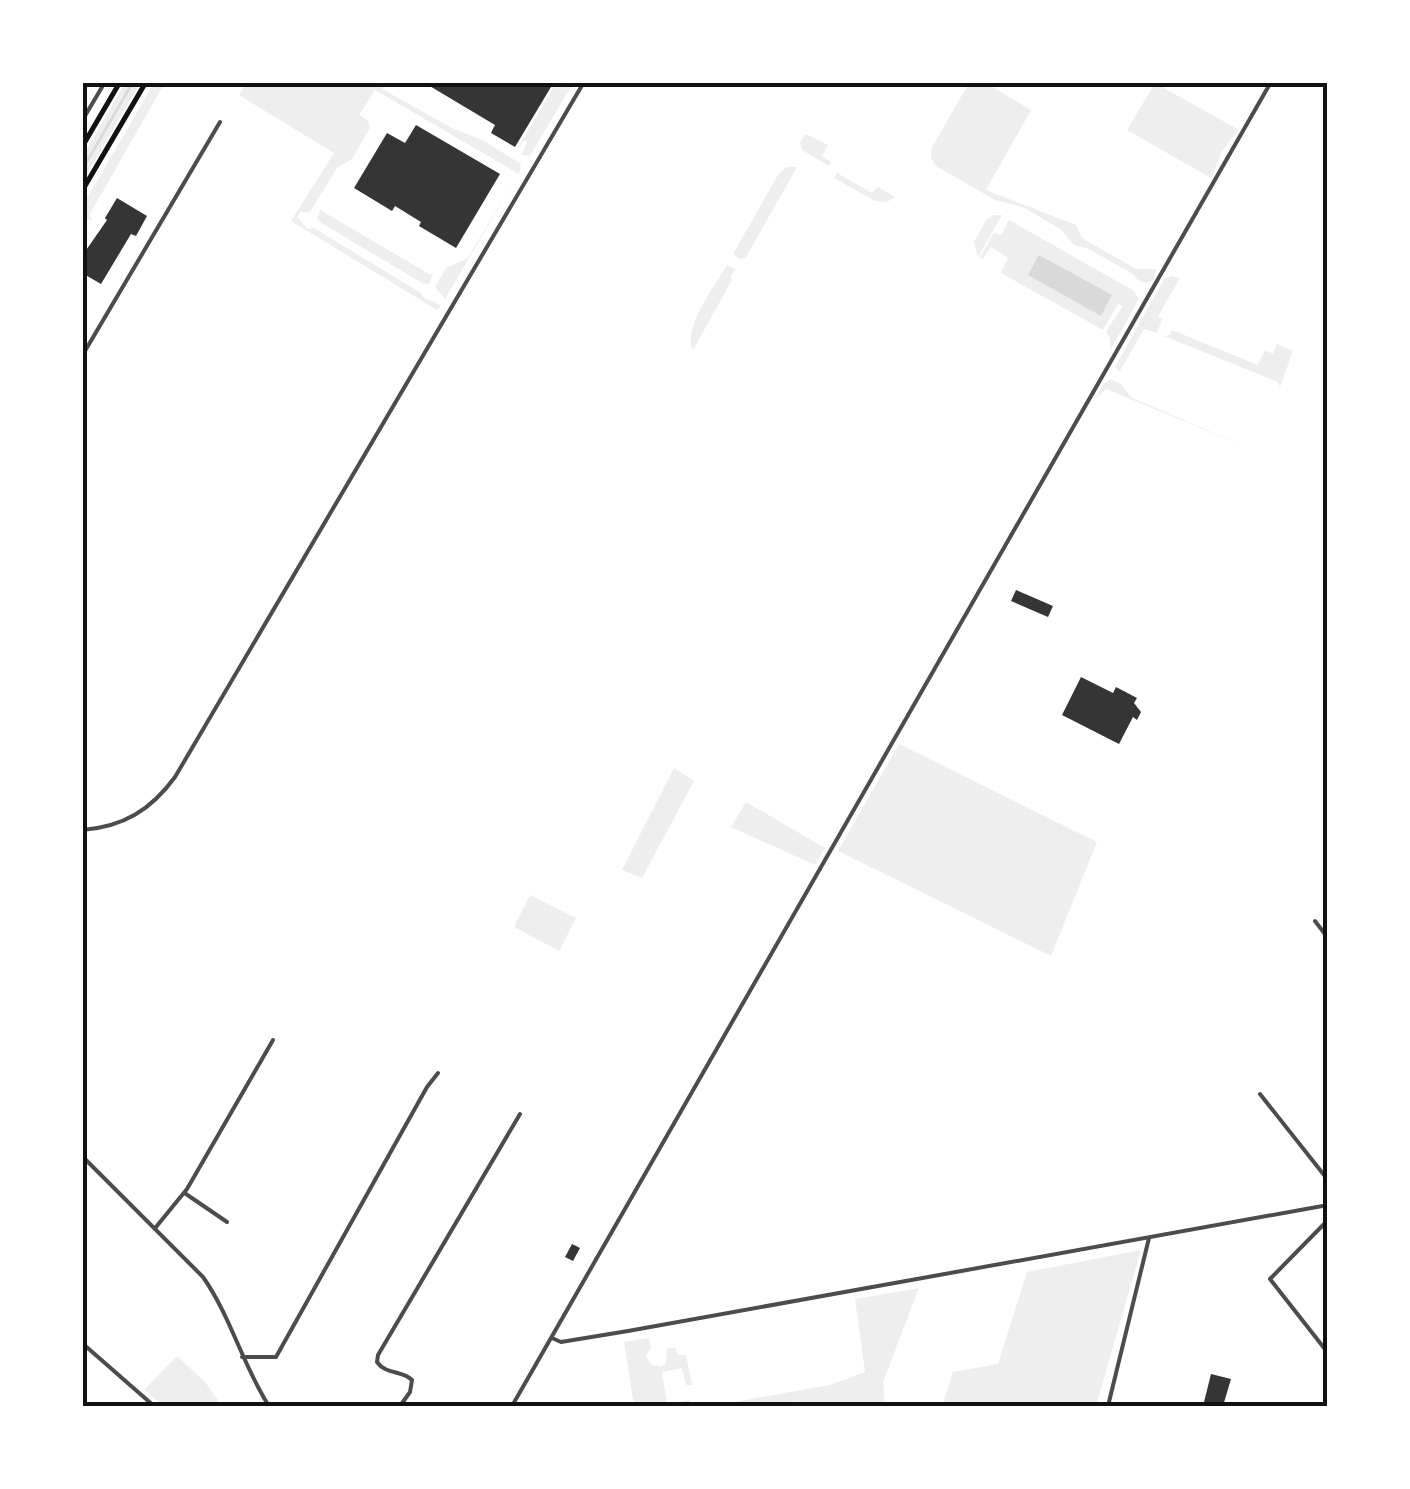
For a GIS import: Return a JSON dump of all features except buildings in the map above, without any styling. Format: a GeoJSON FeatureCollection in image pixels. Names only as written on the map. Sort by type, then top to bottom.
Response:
{"type":"FeatureCollection","features":[{"type":"Feature","properties":{"kind":"main road"},"geometry":{"type":"LineString","coordinates":[[82,147],[120,82]]}},
{"type":"Feature","properties":{"kind":"main road"},"geometry":{"type":"LineString","coordinates":[[82,191],[146,82]]}},
{"type":"Feature","properties":{"kind":"street"},"geometry":{"type":"LineString","coordinates":[[82,121],[105,82]]}},
{"type":"Feature","properties":{"kind":"street"},"geometry":{"type":"LineString","coordinates":[[82,830],[115,825],[137,815],[175,778],[584,82]]}},
{"type":"Feature","properties":{"kind":"street"},"geometry":{"type":"LineString","coordinates":[[512,1406],[1271,82]]}},
{"type":"Feature","properties":{"kind":"street"},"geometry":{"type":"LineString","coordinates":[[82,356],[220,122]]}},
{"type":"Feature","properties":{"kind":"street"},"geometry":{"type":"LineString","coordinates":[[1315,921],[1328,938]]}},
{"type":"Feature","properties":{"kind":"street"},"geometry":{"type":"LineString","coordinates":[[156,1227],[184,1193],[273,1040]]}},
{"type":"Feature","properties":{"kind":"street"},"geometry":{"type":"LineString","coordinates":[[242,1357],[276,1357],[427,1086],[438,1073]]}},
{"type":"Feature","properties":{"kind":"street"},"geometry":{"type":"LineString","coordinates":[[1260,1094],[1328,1180]]}},
{"type":"Feature","properties":{"kind":"street"},"geometry":{"type":"LineString","coordinates":[[400,1406],[410,1392],[412,1380],[405,1374],[383,1369],[377,1362],[378,1355],[520,1114]]}},
{"type":"Feature","properties":{"kind":"street"},"geometry":{"type":"LineString","coordinates":[[84,1160],[156,1227],[207,1282],[269,1406]]}},
{"type":"Feature","properties":{"kind":"street"},"geometry":{"type":"LineString","coordinates":[[184,1193],[228,1222]]}},
{"type":"Feature","properties":{"kind":"street"},"geometry":{"type":"LineString","coordinates":[[552,1338],[561,1342],[1326,1205],[1328,1212]]}},
{"type":"Feature","properties":{"kind":"street"},"geometry":{"type":"LineString","coordinates":[[1328,1220],[1270,1279],[1328,1353]]}},
{"type":"Feature","properties":{"kind":"street"},"geometry":{"type":"LineString","coordinates":[[1108,1406],[1149,1238]]}},
{"type":"Feature","properties":{"kind":"street"},"geometry":{"type":"LineString","coordinates":[[82,1344],[154,1406]]}},
{"type":"Feature","properties":{"kind":"shaded area"},"geometry":{"type":"Polygon","coordinates":[[[125,83],[140,83],[83,181],[83,156],[125,83]]]}},
{"type":"Feature","properties":{"kind":"shaded area"},"geometry":{"type":"Polygon","coordinates":[[[154,83],[164,84],[90,214],[92,221],[87,219],[83,227],[83,205],[154,83]]]}},
{"type":"Feature","properties":{"kind":"shaded area"},"geometry":{"type":"Polygon","coordinates":[[[246,83],[385,83],[382,89],[521,164],[519,174],[375,90],[359,115],[370,128],[352,159],[337,168],[310,212],[300,212],[297,217],[308,229],[314,228],[441,307],[437,310],[291,221],[334,153],[239,95],[246,83]]]}},
{"type":"Feature","properties":{"kind":"shaded area"},"geometry":{"type":"Polygon","coordinates":[[[556,83],[573,83],[530,156],[522,155],[527,141],[516,151],[556,83]]]}},
{"type":"Feature","properties":{"kind":"shaded area"},"geometry":{"type":"Polygon","coordinates":[[[969,83],[986,83],[1031,110],[986,190],[1076,225],[1082,238],[1136,269],[1156,269],[1154,280],[1140,281],[1089,249],[1074,245],[1060,229],[1023,207],[995,200],[936,166],[931,158],[932,147],[969,83]]]}},
{"type":"Feature","properties":{"kind":"shaded area"},"geometry":{"type":"Polygon","coordinates":[[[1155,83],[1239,130],[1222,151],[1211,178],[1127,130],[1155,83]]]}},
{"type":"Feature","properties":{"kind":"shaded area"},"geometry":{"type":"Polygon","coordinates":[[[806,134],[828,145],[822,156],[831,162],[829,166],[802,150],[800,142],[806,134]]]}},
{"type":"Feature","properties":{"kind":"shaded area"},"geometry":{"type":"Polygon","coordinates":[[[787,167],[797,167],[746,257],[740,259],[733,254],[779,173],[787,167]]]}},
{"type":"Feature","properties":{"kind":"shaded area"},"geometry":{"type":"Polygon","coordinates":[[[837,173],[872,193],[878,187],[895,197],[887,202],[875,201],[834,178],[837,173]]]}},
{"type":"Feature","properties":{"kind":"shaded area"},"geometry":{"type":"Polygon","coordinates":[[[515,180],[445,299],[435,287],[446,268],[467,259],[515,180]]]}},
{"type":"Feature","properties":{"kind":"shaded area"},"geometry":{"type":"Polygon","coordinates":[[[322,207],[322,211],[431,275],[434,271],[429,284],[320,222],[317,218],[322,207]]]}},
{"type":"Feature","properties":{"kind":"shaded area"},"geometry":{"type":"Polygon","coordinates":[[[1002,215],[978,257],[974,242],[986,220],[1002,215]]]}},
{"type":"Feature","properties":{"kind":"shaded area"},"geometry":{"type":"Polygon","coordinates":[[[1009,220],[1134,291],[1139,299],[1110,351],[1106,331],[1123,306],[1118,304],[1103,330],[1001,273],[1008,258],[991,247],[980,258],[994,232],[1001,235],[1009,220]]]}},
{"type":"Feature","properties":{"kind":"shaded area"},"geometry":{"type":"Polygon","coordinates":[[[1039,255],[1112,295],[1101,316],[1028,275],[1039,255]]]}},
{"type":"Feature","properties":{"kind":"shaded area"},"geometry":{"type":"Polygon","coordinates":[[[727,265],[735,269],[732,280],[693,350],[696,319],[727,265]]]}},
{"type":"Feature","properties":{"kind":"shaded area"},"geometry":{"type":"Polygon","coordinates":[[[1180,278],[1158,316],[1162,319],[1157,333],[1144,329],[1120,371],[1125,376],[1115,367],[1164,279],[1180,278]]]}},
{"type":"Feature","properties":{"kind":"shaded area"},"geometry":{"type":"Polygon","coordinates":[[[1172,330],[1258,365],[1265,350],[1273,354],[1277,344],[1293,351],[1280,387],[1278,382],[1164,336],[1172,330]]]}},
{"type":"Feature","properties":{"kind":"shaded area"},"geometry":{"type":"Polygon","coordinates":[[[1110,379],[1121,384],[1132,398],[1254,450],[1106,389],[1096,398],[1110,379]]]}},
{"type":"Feature","properties":{"kind":"shaded area"},"geometry":{"type":"Polygon","coordinates":[[[899,744],[1097,842],[1051,956],[838,851],[899,744]]]}},
{"type":"Feature","properties":{"kind":"shaded area"},"geometry":{"type":"Polygon","coordinates":[[[674,768],[694,781],[642,878],[622,870],[674,768]]]}},
{"type":"Feature","properties":{"kind":"shaded area"},"geometry":{"type":"Polygon","coordinates":[[[746,802],[825,848],[815,865],[731,827],[746,802]]]}},
{"type":"Feature","properties":{"kind":"shaded area"},"geometry":{"type":"Polygon","coordinates":[[[530,895],[576,918],[559,951],[514,927],[530,895]]]}},
{"type":"Feature","properties":{"kind":"shaded area"},"geometry":{"type":"Polygon","coordinates":[[[1141,1250],[1096,1406],[942,1406],[953,1372],[998,1364],[1027,1272],[1141,1250]]]}},
{"type":"Feature","properties":{"kind":"shaded area"},"geometry":{"type":"Polygon","coordinates":[[[919,1288],[883,1382],[885,1406],[817,1406],[794,1401],[792,1406],[712,1406],[830,1385],[865,1372],[855,1299],[919,1288]]]}},
{"type":"Feature","properties":{"kind":"shaded area"},"geometry":{"type":"Polygon","coordinates":[[[649,1338],[651,1348],[646,1356],[652,1365],[661,1367],[666,1363],[667,1348],[686,1355],[692,1385],[686,1385],[682,1368],[662,1372],[667,1403],[690,1400],[690,1405],[634,1406],[624,1342],[649,1338]]]}},
{"type":"Feature","properties":{"kind":"shaded area"},"geometry":{"type":"Polygon","coordinates":[[[177,1356],[205,1382],[222,1406],[164,1406],[144,1390],[177,1356]]]}},
{"type":"Feature","properties":{"kind":"waterway"},"geometry":{"type":"LineString","coordinates":[[82,170],[133,82]]}}]}
